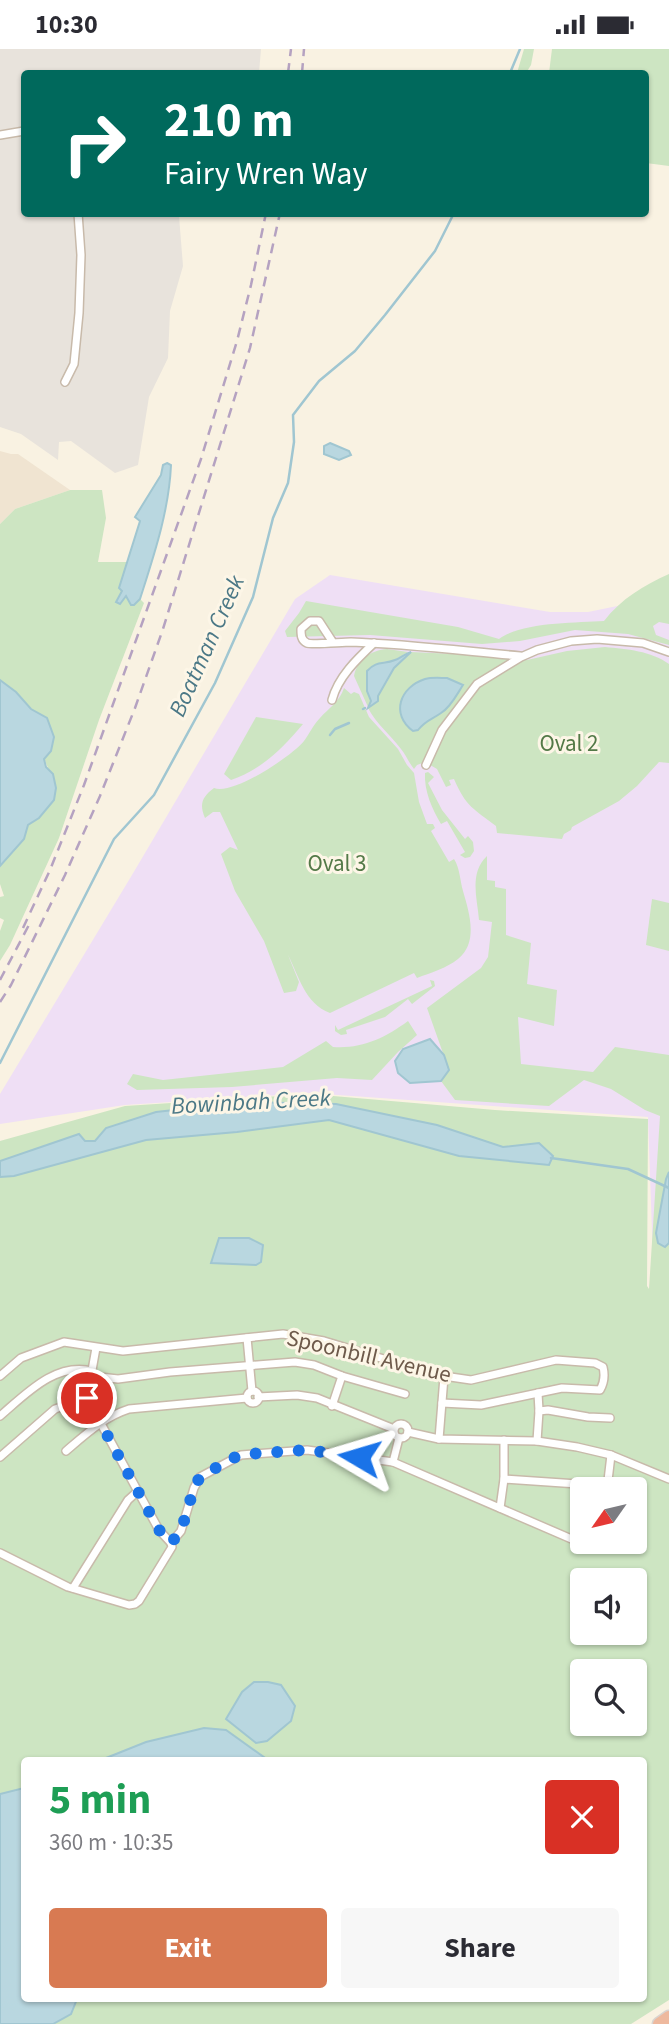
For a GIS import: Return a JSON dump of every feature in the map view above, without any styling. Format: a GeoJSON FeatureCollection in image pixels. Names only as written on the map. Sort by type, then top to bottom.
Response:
{"type":"FeatureCollection","features":[{"type":"Feature","properties":{"kind":"highway"},"geometry":{"type":"LineString","coordinates":[[659,2024],[669,2017]]}},
{"type":"Feature","properties":{"kind":"street"},"geometry":{"type":"LineString","coordinates":[[0,135],[21,132]]}},
{"type":"Feature","properties":{"kind":"street"},"geometry":{"type":"LineString","coordinates":[[65,382],[74,364],[79,313],[81,255],[78,217]]}},
{"type":"Feature","properties":{"kind":"street"},"geometry":{"type":"LineString","coordinates":[[426,765],[442,730],[477,684],[521,657],[571,641],[597,639],[643,643],[669,652]]}},
{"type":"Feature","properties":{"kind":"street"},"geometry":{"type":"LineString","coordinates":[[332,641],[521,657]]}},
{"type":"Feature","properties":{"kind":"street"},"geometry":{"type":"LineString","coordinates":[[332,700],[346,673],[374,643]]}},
{"type":"Feature","properties":{"kind":"street","name":"Spoonbill Avenue"},"geometry":{"type":"LineString","coordinates":[[0,1376],[21,1358],[64,1342],[123,1351],[283,1334],[305,1337],[444,1377],[471,1380],[556,1360],[595,1363],[603,1367],[603,1385],[600,1390],[562,1388],[481,1405],[442,1403]]}},
{"type":"Feature","properties":{"kind":"street"},"geometry":{"type":"LineString","coordinates":[[66,1451],[114,1414],[129,1409],[247,1398],[252,1403],[257,1401],[247,1338]]}},
{"type":"Feature","properties":{"kind":"street"},"geometry":{"type":"LineString","coordinates":[[96,1348],[87,1398],[159,1530],[171,1543]]}},
{"type":"Feature","properties":{"kind":"street"},"geometry":{"type":"LineString","coordinates":[[0,1416],[43,1380],[79,1368],[91,1374],[118,1379],[295,1362],[314,1365],[405,1394]]}},
{"type":"Feature","properties":{"kind":"street"},"geometry":{"type":"LineString","coordinates":[[332,1406],[342,1376]]}},
{"type":"Feature","properties":{"kind":"street"},"geometry":{"type":"LineString","coordinates":[[439,1439],[444,1377]]}},
{"type":"Feature","properties":{"kind":"street"},"geometry":{"type":"LineString","coordinates":[[537,1441],[538,1393]]}},
{"type":"Feature","properties":{"kind":"street"},"geometry":{"type":"LineString","coordinates":[[255,1394],[317,1398],[394,1429]]}},
{"type":"Feature","properties":{"kind":"street"},"geometry":{"type":"LineString","coordinates":[[0,1457],[55,1409],[87,1398]]}},
{"type":"Feature","properties":{"kind":"street"},"geometry":{"type":"LineString","coordinates":[[539,1411],[610,1418]]}},
{"type":"Feature","properties":{"kind":"street"},"geometry":{"type":"LineString","coordinates":[[394,1429],[402,1424],[407,1427],[408,1432]]}},
{"type":"Feature","properties":{"kind":"street"},"geometry":{"type":"LineString","coordinates":[[394,1429],[399,1438]]}},
{"type":"Feature","properties":{"kind":"street"},"geometry":{"type":"LineString","coordinates":[[408,1432],[439,1439],[537,1441],[577,1447],[611,1455],[669,1479]]}},
{"type":"Feature","properties":{"kind":"street"},"geometry":{"type":"LineString","coordinates":[[399,1438],[405,1437],[408,1432]]}},
{"type":"Feature","properties":{"kind":"street"},"geometry":{"type":"LineString","coordinates":[[393,1462],[399,1438]]}},
{"type":"Feature","properties":{"kind":"street"},"geometry":{"type":"LineString","coordinates":[[500,1508],[504,1479],[504,1440]]}},
{"type":"Feature","properties":{"kind":"street"},"geometry":{"type":"LineString","coordinates":[[0,1553],[73,1588],[130,1605],[135,1604],[181,1531],[200,1477],[241,1455],[307,1450],[393,1462],[570,1538]]}},
{"type":"Feature","properties":{"kind":"street"},"geometry":{"type":"LineString","coordinates":[[608,1477],[611,1455]]}},
{"type":"Feature","properties":{"kind":"street"},"geometry":{"type":"LineString","coordinates":[[504,1479],[570,1484]]}},
{"type":"Feature","properties":{"kind":"street"},"geometry":{"type":"LineString","coordinates":[[73,1588],[128,1500],[138,1491]]}},
{"type":"Feature","properties":{"kind":"shaded area"},"geometry":{"type":"Polygon","coordinates":[[[0,49],[261,49],[259,70],[21,70],[21,217],[179,217],[183,266],[170,311],[168,358],[149,397],[138,465],[115,473],[71,441],[59,442],[58,460],[21,434],[0,427],[0,49]]]}},
{"type":"Feature","properties":{"kind":"shaded area"},"geometry":{"type":"Polygon","coordinates":[[[0,451],[18,454],[70,490],[15,509],[0,524],[0,451]]]}},
{"type":"Feature","properties":{"kind":"shaded area"},"geometry":{"type":"Polygon","coordinates":[[[330,575],[550,612],[588,612],[627,604],[669,576],[669,1318],[654,1289],[648,1117],[310,1093],[125,1105],[0,1124],[0,1094],[295,599],[330,575]]]}},
{"type":"Feature","properties":{"kind":"green space"},"geometry":{"type":"Polygon","coordinates":[[[524,49],[534,49],[528,70],[518,70],[524,49]]]}},
{"type":"Feature","properties":{"kind":"green space"},"geometry":{"type":"Polygon","coordinates":[[[552,49],[669,49],[669,166],[649,163],[649,70],[549,70],[552,49]]]}},
{"type":"Feature","properties":{"kind":"green space"},"geometry":{"type":"Polygon","coordinates":[[[70,490],[102,490],[106,518],[98,562],[127,562],[119,588],[134,605],[140,599],[144,603],[99,720],[59,838],[0,961],[0,931],[4,920],[0,918],[0,897],[4,896],[0,884],[0,866],[24,839],[28,825],[39,818],[53,774],[44,755],[47,718],[31,709],[16,692],[0,680],[0,524],[15,509],[70,490]]]}},
{"type":"Feature","properties":{"kind":"green space"},"geometry":{"type":"Polygon","coordinates":[[[669,574],[669,624],[659,622],[653,626],[656,635],[669,640],[669,645],[628,634],[575,630],[520,641],[482,644],[370,635],[287,637],[285,631],[306,601],[458,627],[499,639],[509,633],[534,626],[604,621],[633,593],[669,574]]]}},
{"type":"Feature","properties":{"kind":"green space","name":"Oval 2"},"geometry":{"type":"Polygon","coordinates":[[[605,647],[647,653],[669,664],[669,763],[659,762],[619,801],[572,827],[562,839],[497,833],[496,826],[467,802],[454,779],[449,780],[451,785],[446,787],[437,769],[425,762],[414,769],[368,708],[394,668],[411,652],[527,660],[567,651],[605,647]]]}},
{"type":"Feature","properties":{"kind":"green space"},"geometry":{"type":"Polygon","coordinates":[[[387,649],[408,652],[393,661],[382,662],[367,670],[367,691],[371,701],[368,707],[354,676],[358,665],[366,657],[387,649]]]}},
{"type":"Feature","properties":{"kind":"green space","name":"Oval 3"},"geometry":{"type":"Polygon","coordinates":[[[344,688],[351,694],[359,694],[369,717],[398,749],[414,773],[419,802],[427,824],[433,824],[435,828],[431,831],[449,862],[454,859],[458,866],[471,927],[464,952],[449,965],[417,978],[414,973],[330,1013],[314,1003],[288,955],[299,982],[296,991],[284,993],[264,941],[235,891],[221,854],[230,847],[238,850],[220,812],[213,812],[205,818],[202,805],[204,798],[214,788],[223,789],[247,781],[297,748],[337,701],[344,688]]]}},
{"type":"Feature","properties":{"kind":"green space"},"geometry":{"type":"Polygon","coordinates":[[[256,717],[303,724],[271,757],[231,780],[224,774],[256,717]]]}},
{"type":"Feature","properties":{"kind":"green space"},"geometry":{"type":"Polygon","coordinates":[[[428,772],[434,777],[428,783],[442,810],[465,839],[468,836],[473,842],[474,851],[470,857],[460,855],[465,852],[447,821],[441,824],[429,800],[425,773],[428,772]]]}},
{"type":"Feature","properties":{"kind":"green space"},"geometry":{"type":"Polygon","coordinates":[[[487,856],[487,880],[495,881],[495,887],[506,889],[506,935],[531,943],[527,984],[557,990],[554,1026],[518,1017],[521,1064],[593,1072],[615,1047],[669,1055],[669,1172],[656,1233],[665,1247],[669,1243],[669,2000],[631,2024],[0,2024],[0,1141],[125,1106],[310,1094],[495,1110],[648,1119],[649,1289],[660,1116],[611,1089],[584,1080],[549,1106],[455,1100],[441,1081],[449,1070],[427,1008],[481,968],[488,957],[492,922],[479,920],[476,878],[481,863],[487,856]]]}},
{"type":"Feature","properties":{"kind":"green space"},"geometry":{"type":"Polygon","coordinates":[[[652,899],[669,903],[669,951],[646,945],[652,899]]]}},
{"type":"Feature","properties":{"kind":"green space"},"geometry":{"type":"Polygon","coordinates":[[[430,980],[434,981],[435,986],[412,1004],[408,999],[385,1017],[346,1030],[347,1034],[341,1035],[335,1031],[335,1025],[338,1030],[432,986],[430,980]]]}},
{"type":"Feature","properties":{"kind":"green space"},"geometry":{"type":"Polygon","coordinates":[[[408,1021],[417,1035],[372,1080],[337,1078],[232,1087],[137,1090],[127,1084],[133,1074],[163,1080],[283,1067],[326,1041],[333,1047],[363,1044],[391,1033],[408,1021]]]}},
{"type":"Feature","properties":{"kind":"water"},"geometry":{"type":"Polygon","coordinates":[[[330,443],[349,451],[351,455],[339,460],[324,454],[324,446],[330,443]]]}},
{"type":"Feature","properties":{"kind":"water"},"geometry":{"type":"Polygon","coordinates":[[[163,465],[171,465],[164,516],[140,599],[131,605],[126,596],[120,604],[116,602],[122,591],[119,588],[140,521],[135,517],[161,475],[163,465]]]}},
{"type":"Feature","properties":{"kind":"water"},"geometry":{"type":"Polygon","coordinates":[[[411,652],[394,668],[378,696],[378,701],[368,708],[371,701],[367,691],[367,671],[374,665],[395,660],[411,652]]]}},
{"type":"Feature","properties":{"kind":"water"},"geometry":{"type":"Polygon","coordinates":[[[447,678],[463,685],[445,710],[413,731],[406,724],[400,709],[404,694],[425,679],[447,678]]]}},
{"type":"Feature","properties":{"kind":"water"},"geometry":{"type":"Polygon","coordinates":[[[0,680],[16,692],[31,709],[47,718],[54,737],[51,751],[44,759],[46,767],[53,774],[56,788],[54,800],[39,818],[28,825],[24,839],[0,866],[0,680]]]}},
{"type":"Feature","properties":{"kind":"water"},"geometry":{"type":"Polygon","coordinates":[[[430,1039],[444,1055],[449,1070],[441,1081],[410,1083],[398,1073],[395,1061],[403,1049],[430,1039]]]}},
{"type":"Feature","properties":{"kind":"water"},"geometry":{"type":"Polygon","coordinates":[[[247,1102],[336,1104],[437,1125],[503,1147],[539,1143],[553,1156],[549,1165],[459,1156],[329,1120],[146,1140],[14,1176],[0,1177],[0,1161],[79,1134],[85,1141],[95,1141],[106,1128],[156,1112],[247,1102]]]}},
{"type":"Feature","properties":{"kind":"water"},"geometry":{"type":"Polygon","coordinates":[[[669,1172],[669,1243],[665,1247],[658,1243],[656,1233],[669,1172]]]}},
{"type":"Feature","properties":{"kind":"water"},"geometry":{"type":"Polygon","coordinates":[[[219,1238],[249,1238],[263,1245],[261,1262],[256,1265],[211,1263],[219,1238]]]}},
{"type":"Feature","properties":{"kind":"water"},"geometry":{"type":"Polygon","coordinates":[[[254,1682],[281,1685],[295,1706],[291,1721],[267,1741],[256,1743],[226,1719],[242,1692],[254,1682]]]}},
{"type":"Feature","properties":{"kind":"water"},"geometry":{"type":"Polygon","coordinates":[[[204,1728],[226,1730],[264,1757],[108,1757],[146,1742],[204,1728]]]}},
{"type":"Feature","properties":{"kind":"water"},"geometry":{"type":"Polygon","coordinates":[[[21,1789],[21,2002],[76,2002],[71,2014],[53,2024],[0,2024],[0,1794],[21,1789]]]}},
{"type":"Feature","properties":{"kind":"waterway","name":"Boatman Creek"},"geometry":{"type":"LineString","coordinates":[[511,70],[520,49]]}},
{"type":"Feature","properties":{"kind":"waterway","name":"Boatman Creek"},"geometry":{"type":"LineString","coordinates":[[0,1063],[114,839],[154,795],[215,683],[253,597],[273,518],[288,483],[294,442],[293,415],[319,381],[355,351],[385,315],[435,251],[452,217]]}},
{"type":"Feature","properties":{"kind":"waterway"},"geometry":{"type":"LineString","coordinates":[[330,735],[335,729],[349,723]]}},
{"type":"Feature","properties":{"kind":"waterway","name":"Bowinbah Creek"},"geometry":{"type":"LineString","coordinates":[[551,1158],[628,1169],[669,1188]]}},
{"type":"Feature","properties":{"kind":"railway"},"geometry":{"type":"LineString","coordinates":[[288,70],[291,49]]}},
{"type":"Feature","properties":{"kind":"railway"},"geometry":{"type":"LineString","coordinates":[[302,70],[304,49]]}},
{"type":"Feature","properties":{"kind":"railway"},"geometry":{"type":"LineString","coordinates":[[23,928],[84,785],[201,459],[237,341],[265,217]]}},
{"type":"Feature","properties":{"kind":"railway"},"geometry":{"type":"LineString","coordinates":[[0,1002],[65,875],[135,708],[163,629],[250,348],[279,217]]}},
{"type":"Feature","properties":{"kind":"railway"},"geometry":{"type":"LineString","coordinates":[[0,980],[31,921]]}},
{"type":"Feature","properties":{"kind":"route"},"geometry":{"type":"LineString","coordinates":[[87,1398],[159,1530],[171,1543],[181,1531],[200,1477],[233,1458],[248,1454],[307,1450],[359,1457]]}}]}
